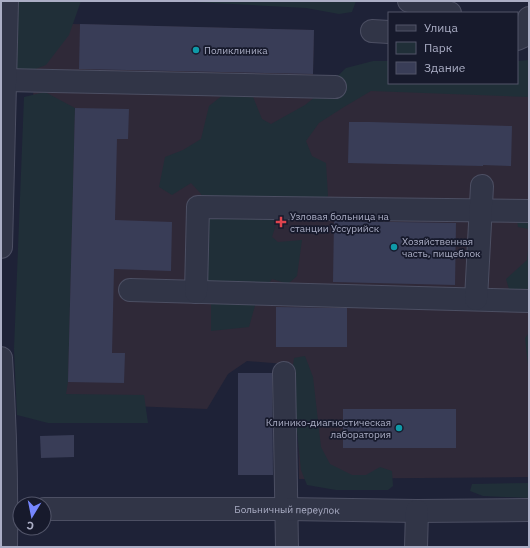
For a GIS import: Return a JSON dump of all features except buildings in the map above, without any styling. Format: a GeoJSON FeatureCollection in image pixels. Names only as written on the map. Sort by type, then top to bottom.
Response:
{"type":"FeatureCollection","features":[{"type":"Feature","properties":{"kind":"street"},"geometry":{"type":"LineString","coordinates":[[1,247],[7,1]]}},
{"type":"Feature","properties":{"kind":"street"},"geometry":{"type":"LineString","coordinates":[[409,1],[447,12]]}},
{"type":"Feature","properties":{"kind":"street"},"geometry":{"type":"LineString","coordinates":[[5,80],[335,87]]}},
{"type":"Feature","properties":{"kind":"street"},"geometry":{"type":"LineString","coordinates":[[476,299],[482,186]]}},
{"type":"Feature","properties":{"kind":"street"},"geometry":{"type":"LineString","coordinates":[[196,292],[198,207],[529,211]]}},
{"type":"Feature","properties":{"kind":"street"},"geometry":{"type":"LineString","coordinates":[[130,290],[529,300]]}},
{"type":"Feature","properties":{"kind":"street"},"geometry":{"type":"LineString","coordinates":[[1,358],[12,498]]}},
{"type":"Feature","properties":{"kind":"street"},"geometry":{"type":"LineString","coordinates":[[284,373],[287,547]]}},
{"type":"Feature","properties":{"kind":"street","name":"Больничный переулок"},"geometry":{"type":"LineString","coordinates":[[52,509],[287,509],[417,511],[529,510]]}},
{"type":"Feature","properties":{"kind":"street"},"geometry":{"type":"LineString","coordinates":[[416,547],[417,511]]}},
{"type":"Feature","properties":{"kind":"street"},"geometry":{"type":"LineString","coordinates":[[6,547],[12,514]]}},
{"type":"Feature","properties":{"kind":"shaded area","name":"Узловая больница на станции Уссурийск"},"geometry":{"type":"Polygon","coordinates":[[[34,23],[314,30],[313,76],[388,76],[388,84],[518,84],[518,82],[529,72],[529,477],[299,479],[297,365],[247,361],[228,374],[207,409],[30,402],[34,23]]]}},
{"type":"Feature","properties":{"kind":"green space"},"geometry":{"type":"Polygon","coordinates":[[[16,1],[81,1],[69,35],[46,65],[25,73],[1,65],[16,1]]]}},
{"type":"Feature","properties":{"kind":"green space"},"geometry":{"type":"Polygon","coordinates":[[[175,1],[356,1],[352,12],[339,14],[306,8],[175,1]]]}},
{"type":"Feature","properties":{"kind":"green space"},"geometry":{"type":"Polygon","coordinates":[[[529,60],[529,97],[371,91],[319,123],[306,141],[312,156],[326,163],[328,196],[322,204],[278,218],[272,237],[278,242],[302,240],[297,276],[288,284],[272,279],[256,302],[249,327],[211,331],[211,304],[205,277],[209,215],[201,194],[191,183],[172,195],[159,187],[165,157],[183,150],[201,139],[209,106],[228,91],[253,97],[262,119],[271,124],[305,105],[346,68],[373,61],[388,61],[388,84],[518,84],[518,61],[529,60]]]}},
{"type":"Feature","properties":{"kind":"green space"},"geometry":{"type":"Polygon","coordinates":[[[45,92],[75,108],[68,382],[66,394],[144,395],[148,423],[48,423],[17,415],[14,349],[24,97],[45,92]]]}},
{"type":"Feature","properties":{"kind":"green space"},"geometry":{"type":"Polygon","coordinates":[[[529,199],[529,229],[518,227],[516,214],[519,204],[529,199]]]}},
{"type":"Feature","properties":{"kind":"green space"},"geometry":{"type":"Polygon","coordinates":[[[529,241],[529,293],[511,296],[506,279],[527,260],[529,241]]]}},
{"type":"Feature","properties":{"kind":"green space"},"geometry":{"type":"Polygon","coordinates":[[[529,333],[529,375],[525,338],[529,333]]]}},
{"type":"Feature","properties":{"kind":"green space"},"geometry":{"type":"Polygon","coordinates":[[[305,356],[313,377],[321,447],[330,464],[352,475],[366,475],[380,467],[392,471],[393,486],[388,490],[336,490],[307,485],[301,470],[295,412],[290,389],[294,358],[305,356]]]}},
{"type":"Feature","properties":{"kind":"green space"},"geometry":{"type":"Polygon","coordinates":[[[529,483],[529,498],[483,496],[470,491],[472,484],[529,483]]]}},
{"type":"Feature","properties":{"kind":"place","name":"Поликлиника"},"geometry":{"type":"Point","coordinates":[196,50]}},
{"type":"Feature","properties":{"kind":"place","name":"Узловая больница на станции Уссурийск"},"geometry":{"type":"Point","coordinates":[281,222]}},
{"type":"Feature","properties":{"kind":"place","name":"Хозяйственная часть, пищеблок"},"geometry":{"type":"Point","coordinates":[394,247]}},
{"type":"Feature","properties":{"kind":"place","name":"Клинико-диагностическая лаборатория"},"geometry":{"type":"Point","coordinates":[399,428]}}]}
